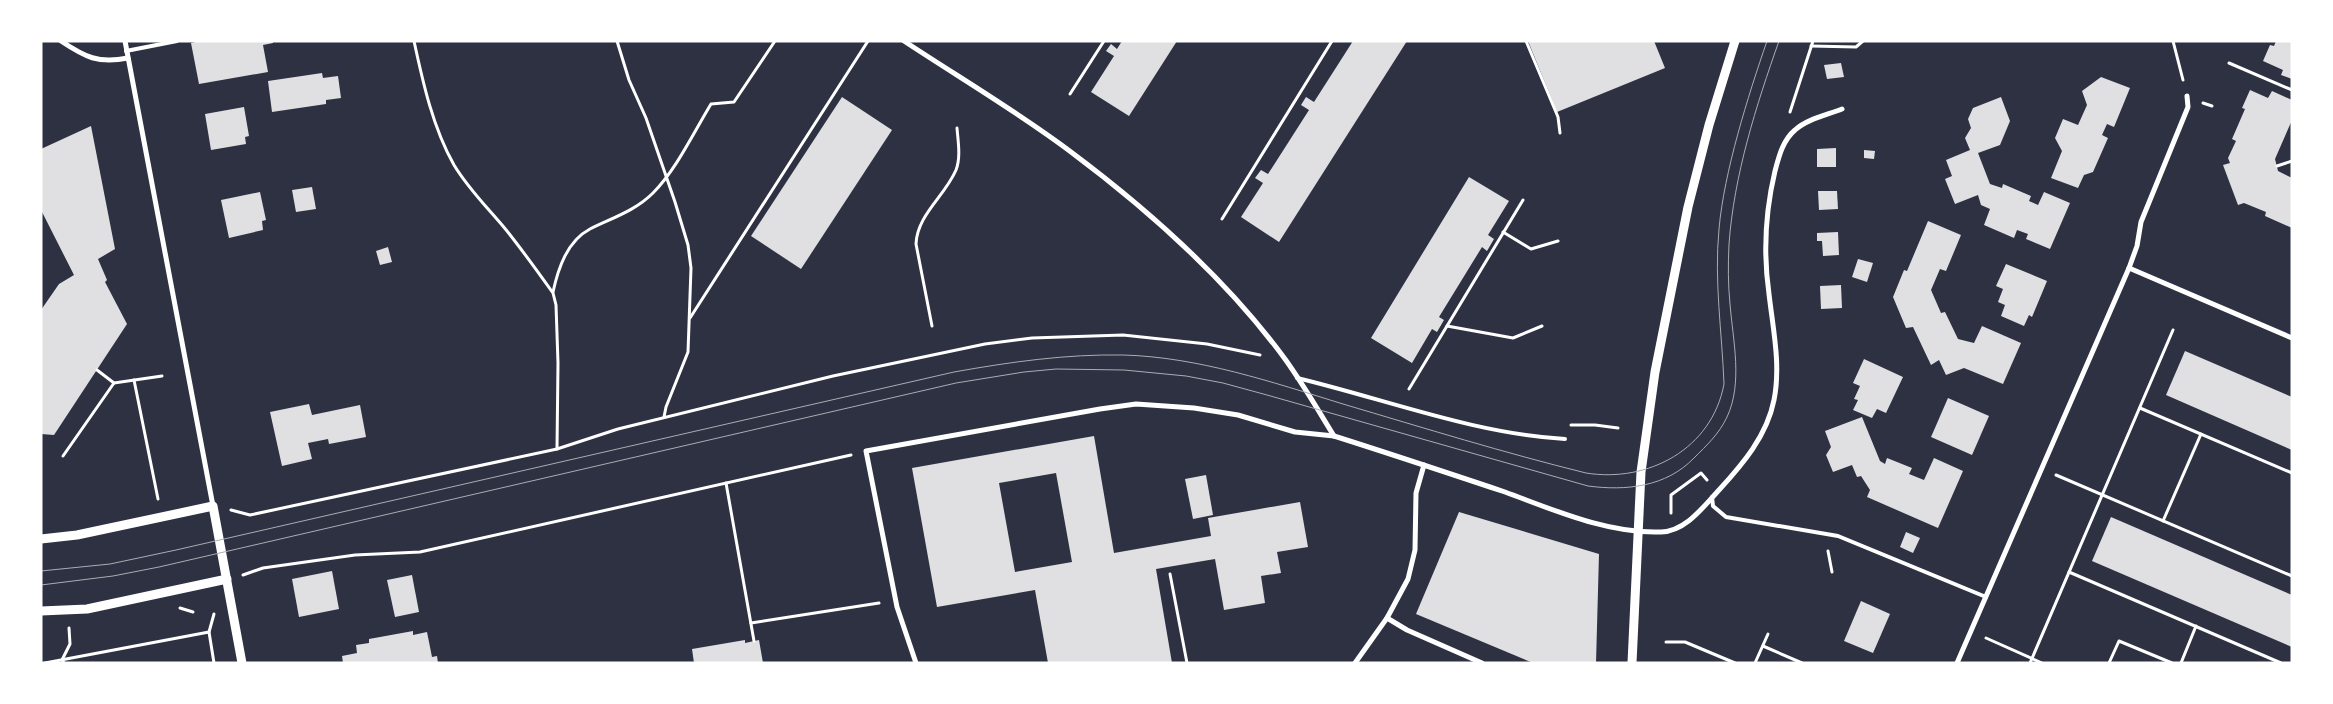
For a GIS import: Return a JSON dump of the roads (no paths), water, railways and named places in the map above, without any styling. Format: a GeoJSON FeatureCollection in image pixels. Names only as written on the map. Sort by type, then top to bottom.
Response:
{"type":"FeatureCollection","features":[{"type":"Feature","properties":{"kind":"street"},"geometry":{"type":"LineString","coordinates":[[61,41],[90,58],[112,61],[128,58]]}},
{"type":"Feature","properties":{"kind":"street"},"geometry":{"type":"LineString","coordinates":[[124,41],[242,663]]}},
{"type":"Feature","properties":{"kind":"street"},"geometry":{"type":"LineString","coordinates":[[904,41],[1070,151],[1119,190],[1212,275],[1285,360],[1334,436]]}},
{"type":"Feature","properties":{"kind":"street"},"geometry":{"type":"LineString","coordinates":[[1632,663],[1637,530],[1646,433],[1668,296],[1704,142],[1735,41]]}},
{"type":"Feature","properties":{"kind":"street"},"geometry":{"type":"LineString","coordinates":[[1957,663],[2138,246],[2141,222],[2188,107],[2187,96]]}},
{"type":"Feature","properties":{"kind":"street"},"geometry":{"type":"LineString","coordinates":[[916,663],[897,607],[866,452],[1136,404],[1216,410],[1295,432],[1334,436],[1591,522],[1637,530],[1670,530],[1688,521],[1735,473],[1758,440],[1769,418],[1774,401],[1776,347],[1768,285],[1765,234],[1767,211],[1779,156],[1793,132],[1810,120],[1842,109]]}},
{"type":"Feature","properties":{"kind":"street"},"geometry":{"type":"LineString","coordinates":[[2128,268],[2292,338]]}},
{"type":"Feature","properties":{"kind":"street"},"geometry":{"type":"LineString","coordinates":[[1355,663],[1403,590],[1412,568],[1415,550],[1416,493],[1424,465]]}},
{"type":"Feature","properties":{"kind":"street"},"geometry":{"type":"LineString","coordinates":[[41,539],[77,535],[213,506]]}},
{"type":"Feature","properties":{"kind":"street"},"geometry":{"type":"LineString","coordinates":[[41,611],[87,609],[227,579]]}},
{"type":"Feature","properties":{"kind":"street"},"geometry":{"type":"LineString","coordinates":[[1386,618],[1407,630],[1482,663]]}},
{"type":"Feature","properties":{"kind":"lane"},"geometry":{"type":"LineString","coordinates":[[126,51],[177,41]]}},
{"type":"Feature","properties":{"kind":"lane"},"geometry":{"type":"LineString","coordinates":[[1297,378],[1448,418],[1548,438],[1565,438]]}},
{"type":"Feature","properties":{"kind":"lane"},"geometry":{"type":"LineString","coordinates":[[1712,498],[1713,506],[1726,517],[1838,536],[1986,598]]}},
{"type":"Feature","properties":{"kind":"tram line"},"geometry":{"type":"LineString","coordinates":[[41,571],[110,564],[954,372],[1059,357],[1123,355],[1179,360],[1207,366],[1262,379],[1464,440],[1586,473],[1609,475],[1632,472],[1654,466],[1674,457],[1706,427],[1717,407],[1724,384],[1717,268],[1719,229],[1731,159],[1767,41]]}},
{"type":"Feature","properties":{"kind":"tram line"},"geometry":{"type":"LineString","coordinates":[[41,585],[113,576],[159,567],[956,383],[1056,369],[1124,370],[1186,376],[1223,383],[1588,486],[1617,488],[1645,485],[1658,481],[1683,468],[1708,444],[1724,423],[1732,404],[1736,376],[1729,282],[1729,244],[1732,218],[1747,141],[1779,41]]}}]}
